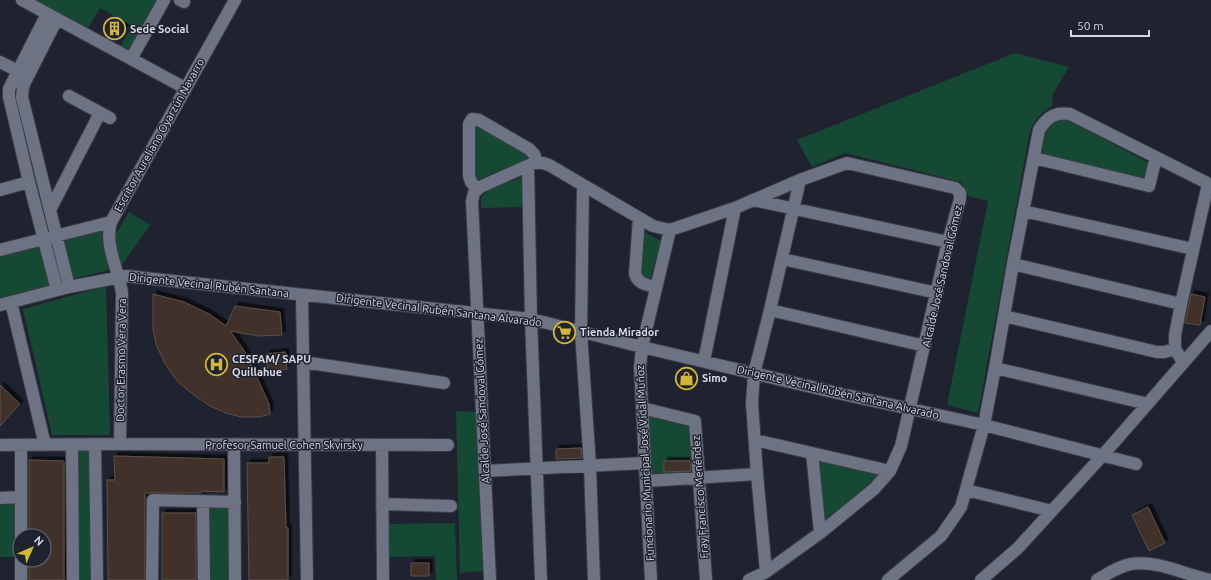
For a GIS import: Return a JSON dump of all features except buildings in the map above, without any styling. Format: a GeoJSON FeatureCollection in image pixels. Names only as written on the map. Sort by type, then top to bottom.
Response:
{"type":"FeatureCollection","features":[{"type":"Feature","properties":{"kind":"street"},"geometry":{"type":"LineString","coordinates":[[22,0],[185,88]]}},
{"type":"Feature","properties":{"kind":"street"},"geometry":{"type":"LineString","coordinates":[[131,59],[164,0]]}},
{"type":"Feature","properties":{"kind":"street","name":"Escritor Aureliano Oyarzún Navarro"},"geometry":{"type":"LineString","coordinates":[[118,276],[109,242],[108,232],[111,222],[235,0]]}},
{"type":"Feature","properties":{"kind":"street"},"geometry":{"type":"LineString","coordinates":[[52,16],[18,71],[9,89],[9,97],[28,182],[57,290]]}},
{"type":"Feature","properties":{"kind":"street"},"geometry":{"type":"LineString","coordinates":[[52,16],[23,87],[22,97],[69,287]]}},
{"type":"Feature","properties":{"kind":"street"},"geometry":{"type":"LineString","coordinates":[[0,62],[18,71]]}},
{"type":"Feature","properties":{"kind":"street"},"geometry":{"type":"LineString","coordinates":[[50,210],[105,116],[69,96]]}},
{"type":"Feature","properties":{"kind":"street"},"geometry":{"type":"LineString","coordinates":[[888,580],[941,536],[961,507],[984,426],[1039,130],[1044,122],[1057,113],[1070,114],[1210,184],[1193,249],[1175,335],[1176,349],[1184,362]]}},
{"type":"Feature","properties":{"kind":"street"},"geometry":{"type":"LineString","coordinates":[[541,580],[531,319],[532,164],[534,154],[479,120],[472,119],[469,124],[469,176],[471,182],[477,189],[485,183],[532,164],[543,163],[549,165],[653,226],[670,230]]}},
{"type":"Feature","properties":{"kind":"street"},"geometry":{"type":"LineString","coordinates":[[1034,158],[1149,186],[1156,158]]}},
{"type":"Feature","properties":{"kind":"street","name":"Alcalde José Sandoval Gómez"},"geometry":{"type":"LineString","coordinates":[[670,230],[735,208],[800,180],[843,164],[851,163],[952,186],[959,191],[960,196],[901,446],[890,471],[874,489],[820,533],[766,572],[749,580]]}},
{"type":"Feature","properties":{"kind":"street"},"geometry":{"type":"LineString","coordinates":[[766,572],[752,403],[754,374],[800,180]]}},
{"type":"Feature","properties":{"kind":"street"},"geometry":{"type":"LineString","coordinates":[[0,190],[28,182]]}},
{"type":"Feature","properties":{"kind":"street"},"geometry":{"type":"LineString","coordinates":[[583,185],[581,332],[590,466],[594,580]]}},
{"type":"Feature","properties":{"kind":"street","name":"Alcalde José Sandoval Gómez"},"geometry":{"type":"LineString","coordinates":[[477,189],[472,201],[490,580]]}},
{"type":"Feature","properties":{"kind":"street"},"geometry":{"type":"LineString","coordinates":[[753,200],[948,242]]}},
{"type":"Feature","properties":{"kind":"street"},"geometry":{"type":"LineString","coordinates":[[704,362],[735,208]]}},
{"type":"Feature","properties":{"kind":"street"},"geometry":{"type":"LineString","coordinates":[[1023,211],[1193,249]]}},
{"type":"Feature","properties":{"kind":"street"},"geometry":{"type":"LineString","coordinates":[[638,218],[636,278],[642,283],[656,287]]}},
{"type":"Feature","properties":{"kind":"street"},"geometry":{"type":"LineString","coordinates":[[0,250],[111,222]]}},
{"type":"Feature","properties":{"kind":"street","name":"Funcionario Municipal José Vidal Muñoz"},"geometry":{"type":"LineString","coordinates":[[651,580],[640,367],[642,347],[670,230]]}},
{"type":"Feature","properties":{"kind":"street"},"geometry":{"type":"LineString","coordinates":[[782,259],[937,293]]}},
{"type":"Feature","properties":{"kind":"street"},"geometry":{"type":"LineString","coordinates":[[1013,264],[1181,304]]}},
{"type":"Feature","properties":{"kind":"street","name":"Dirigente Vecinal Rubén Santana"},"geometry":{"type":"LineString","coordinates":[[6,303],[118,276],[134,276],[302,294]]}},
{"type":"Feature","properties":{"kind":"street","name":"Doctor Erasmo Vera Vera"},"geometry":{"type":"LineString","coordinates":[[118,276],[122,294],[120,444]]}},
{"type":"Feature","properties":{"kind":"street"},"geometry":{"type":"LineString","coordinates":[[302,294],[307,580]]}},
{"type":"Feature","properties":{"kind":"street","name":"Dirigente Vecinal Rubén Santana Alvarado"},"geometry":{"type":"LineString","coordinates":[[302,294],[531,319],[754,374],[984,426],[1136,464]]}},
{"type":"Feature","properties":{"kind":"street"},"geometry":{"type":"LineString","coordinates":[[6,303],[45,445]]}},
{"type":"Feature","properties":{"kind":"street"},"geometry":{"type":"LineString","coordinates":[[770,310],[925,346]]}},
{"type":"Feature","properties":{"kind":"street"},"geometry":{"type":"LineString","coordinates":[[1004,316],[1158,352],[1176,349]]}},
{"type":"Feature","properties":{"kind":"street"},"geometry":{"type":"LineString","coordinates":[[981,580],[1018,548],[1103,455],[1211,331]]}},
{"type":"Feature","properties":{"kind":"street"},"geometry":{"type":"LineString","coordinates":[[303,362],[444,383]]}},
{"type":"Feature","properties":{"kind":"street"},"geometry":{"type":"LineString","coordinates":[[995,368],[1148,404]]}},
{"type":"Feature","properties":{"kind":"street","name":"Fray Francisco Menéndez"},"geometry":{"type":"LineString","coordinates":[[642,408],[695,421],[706,580]]}},
{"type":"Feature","properties":{"kind":"street"},"geometry":{"type":"LineString","coordinates":[[755,440],[890,471]]}},
{"type":"Feature","properties":{"kind":"street"},"geometry":{"type":"LineString","coordinates":[[95,444],[97,580]]}},
{"type":"Feature","properties":{"kind":"street","name":"Profesor Samuel Cohen Skvirsky"},"geometry":{"type":"LineString","coordinates":[[0,446],[95,444],[448,445]]}},
{"type":"Feature","properties":{"kind":"street"},"geometry":{"type":"LineString","coordinates":[[21,445],[21,528]]}},
{"type":"Feature","properties":{"kind":"street"},"geometry":{"type":"LineString","coordinates":[[72,445],[74,580]]}},
{"type":"Feature","properties":{"kind":"street"},"geometry":{"type":"LineString","coordinates":[[234,445],[235,580]]}},
{"type":"Feature","properties":{"kind":"street"},"geometry":{"type":"LineString","coordinates":[[382,445],[383,580]]}},
{"type":"Feature","properties":{"kind":"street"},"geometry":{"type":"LineString","coordinates":[[812,453],[820,533]]}},
{"type":"Feature","properties":{"kind":"street"},"geometry":{"type":"LineString","coordinates":[[485,470],[645,463]]}},
{"type":"Feature","properties":{"kind":"street"},"geometry":{"type":"LineString","coordinates":[[646,481],[757,474]]}},
{"type":"Feature","properties":{"kind":"street"},"geometry":{"type":"LineString","coordinates":[[966,490],[1052,511]]}},
{"type":"Feature","properties":{"kind":"street"},"geometry":{"type":"LineString","coordinates":[[0,498],[21,497]]}},
{"type":"Feature","properties":{"kind":"street"},"geometry":{"type":"LineString","coordinates":[[152,580],[153,500],[235,502]]}},
{"type":"Feature","properties":{"kind":"street"},"geometry":{"type":"LineString","coordinates":[[203,501],[204,580]]}},
{"type":"Feature","properties":{"kind":"street"},"geometry":{"type":"LineString","coordinates":[[382,504],[451,506]]}},
{"type":"Feature","properties":{"kind":"street"},"geometry":{"type":"LineString","coordinates":[[1097,580],[1113,570],[1131,564],[1155,564],[1211,580]]}},
{"type":"Feature","properties":{"kind":"street"},"geometry":{"type":"LineString","coordinates":[[21,568],[21,580]]}},
{"type":"Feature","properties":{"kind":"green space"},"geometry":{"type":"Polygon","coordinates":[[[29,0],[160,0],[129,55],[119,49],[132,26],[100,8],[86,31],[29,0]]]}},
{"type":"Feature","properties":{"kind":"green space"},"geometry":{"type":"Polygon","coordinates":[[[1015,53],[1069,67],[1053,94],[1052,106],[1043,112],[1037,119],[1029,136],[978,413],[947,405],[988,201],[968,196],[961,182],[845,153],[812,167],[797,140],[1015,53]]]}},
{"type":"Feature","properties":{"kind":"green space"},"geometry":{"type":"Polygon","coordinates":[[[1065,119],[1147,162],[1149,165],[1145,179],[1044,155],[1044,138],[1048,130],[1056,122],[1065,119]]]}},
{"type":"Feature","properties":{"kind":"green space"},"geometry":{"type":"Polygon","coordinates":[[[479,124],[532,155],[534,161],[505,168],[480,179],[475,178],[472,174],[473,126],[479,124]]]}},
{"type":"Feature","properties":{"kind":"green space"},"geometry":{"type":"Polygon","coordinates":[[[524,177],[524,207],[481,208],[481,199],[488,191],[500,185],[524,177]]]}},
{"type":"Feature","properties":{"kind":"green space"},"geometry":{"type":"Polygon","coordinates":[[[129,212],[150,225],[121,266],[114,237],[129,212]]]}},
{"type":"Feature","properties":{"kind":"green space"},"geometry":{"type":"Polygon","coordinates":[[[102,229],[102,242],[109,270],[72,279],[63,241],[102,229]]]}},
{"type":"Feature","properties":{"kind":"green space"},"geometry":{"type":"Polygon","coordinates":[[[642,231],[661,241],[649,283],[639,275],[642,231]]]}},
{"type":"Feature","properties":{"kind":"green space"},"geometry":{"type":"Polygon","coordinates":[[[40,244],[52,287],[0,300],[0,254],[40,244]]]}},
{"type":"Feature","properties":{"kind":"green space"},"geometry":{"type":"Polygon","coordinates":[[[106,286],[110,435],[52,435],[23,309],[106,286]]]}},
{"type":"Feature","properties":{"kind":"green space"},"geometry":{"type":"Polygon","coordinates":[[[643,409],[694,421],[698,477],[647,480],[643,409]]]}},
{"type":"Feature","properties":{"kind":"green space"},"geometry":{"type":"Polygon","coordinates":[[[456,411],[476,412],[483,571],[460,573],[456,411]]]}},
{"type":"Feature","properties":{"kind":"green space"},"geometry":{"type":"Polygon","coordinates":[[[92,447],[94,580],[76,580],[75,448],[92,447]]]}},
{"type":"Feature","properties":{"kind":"green space"},"geometry":{"type":"Polygon","coordinates":[[[815,457],[877,475],[858,494],[822,521],[815,457]]]}},
{"type":"Feature","properties":{"kind":"green space"},"geometry":{"type":"Polygon","coordinates":[[[18,500],[18,528],[12,528],[12,557],[0,557],[0,501],[18,500]]]}},
{"type":"Feature","properties":{"kind":"green space"},"geometry":{"type":"Polygon","coordinates":[[[208,506],[230,506],[230,580],[209,580],[208,506]]]}},
{"type":"Feature","properties":{"kind":"green space"},"geometry":{"type":"Polygon","coordinates":[[[455,523],[457,580],[436,580],[435,556],[388,557],[388,524],[455,523]]]}},
{"type":"Feature","properties":{"kind":"place","name":"Sede Social"},"geometry":{"type":"Point","coordinates":[115,29]}},
{"type":"Feature","properties":{"kind":"place","name":"Tienda Mirador"},"geometry":{"type":"Point","coordinates":[564,332]}},
{"type":"Feature","properties":{"kind":"place","name":"CESFAM/ SAPU Quillahue"},"geometry":{"type":"Point","coordinates":[216,365]}},
{"type":"Feature","properties":{"kind":"place","name":"Simo"},"geometry":{"type":"Point","coordinates":[687,378]}}]}
